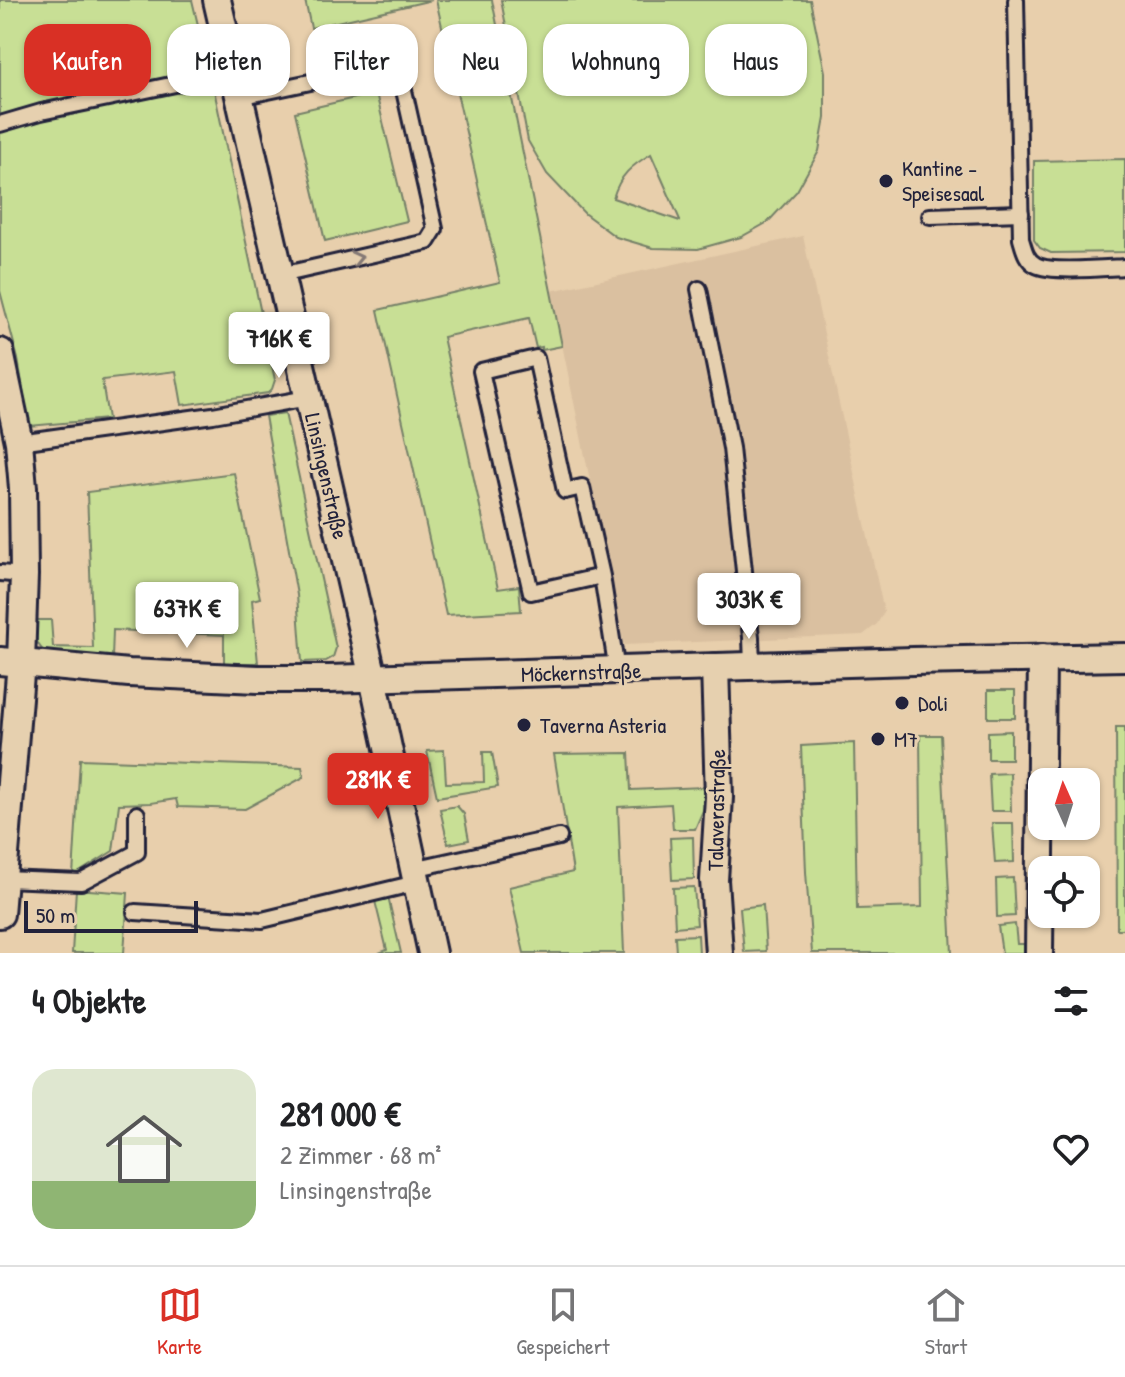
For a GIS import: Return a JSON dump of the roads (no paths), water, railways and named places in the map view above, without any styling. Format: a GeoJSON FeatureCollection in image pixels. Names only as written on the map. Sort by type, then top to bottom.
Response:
{"type":"FeatureCollection","features":[{"type":"Feature","properties":{"kind":"street","name":"Linsingenstraße"},"geometry":{"type":"LineString","coordinates":[[217,0],[222,24]]}},
{"type":"Feature","properties":{"kind":"street","name":"Linsingenstraße"},"geometry":{"type":"LineString","coordinates":[[239,96],[373,678],[432,953]]}},
{"type":"Feature","properties":{"kind":"street"},"geometry":{"type":"LineString","coordinates":[[0,352],[7,412],[19,442],[23,488],[12,574],[0,914]]}},
{"type":"Feature","properties":{"kind":"street","name":"Möckernstraße"},"geometry":{"type":"LineString","coordinates":[[10,662],[229,678],[373,678],[1125,657]]}},
{"type":"Feature","properties":{"kind":"street"},"geometry":{"type":"LineString","coordinates":[[1039,953],[1042,658]]}},
{"type":"Feature","properties":{"kind":"street","name":"Talaverastraße"},"geometry":{"type":"LineString","coordinates":[[715,667],[719,797],[714,880],[719,953]]}},
{"type":"Feature","properties":{"kind":"lane"},"geometry":{"type":"LineString","coordinates":[[1016,0],[1021,239],[1025,254],[1036,265],[1052,269],[1125,267]]}},
{"type":"Feature","properties":{"kind":"lane"},"geometry":{"type":"LineString","coordinates":[[281,275],[427,242],[435,229],[401,77],[391,65],[290,77]]}},
{"type":"Feature","properties":{"kind":"lane"},"geometry":{"type":"LineString","coordinates":[[0,124],[41,112],[167,94]]}},
{"type":"Feature","properties":{"kind":"lane"},"geometry":{"type":"LineString","coordinates":[[930,216],[1021,213]]}},
{"type":"Feature","properties":{"kind":"lane"},"geometry":{"type":"LineString","coordinates":[[699,289],[731,448],[752,666]]}},
{"type":"Feature","properties":{"kind":"lane"},"geometry":{"type":"LineString","coordinates":[[602,576],[531,592],[481,371],[536,358],[565,491],[582,487],[602,576],[617,671]]}},
{"type":"Feature","properties":{"kind":"lane"},"geometry":{"type":"LineString","coordinates":[[19,442],[213,415],[308,398]]}},
{"type":"Feature","properties":{"kind":"lane"},"geometry":{"type":"LineString","coordinates":[[3,879],[81,882],[137,852],[137,814]]}},
{"type":"Feature","properties":{"kind":"lane"},"geometry":{"type":"LineString","coordinates":[[135,912],[262,920],[559,837]]}},
{"type":"Feature","properties":{"kind":"place","name":"Kantine - Speisesaal"},"geometry":{"type":"Point","coordinates":[886,181]}},
{"type":"Feature","properties":{"kind":"place","name":"Doli"},"geometry":{"type":"Point","coordinates":[902,703]}},
{"type":"Feature","properties":{"kind":"place","name":"Taverna Asteria"},"geometry":{"type":"Point","coordinates":[524,725]}},
{"type":"Feature","properties":{"kind":"place","name":"M7"},"geometry":{"type":"Point","coordinates":[878,739]}}]}
